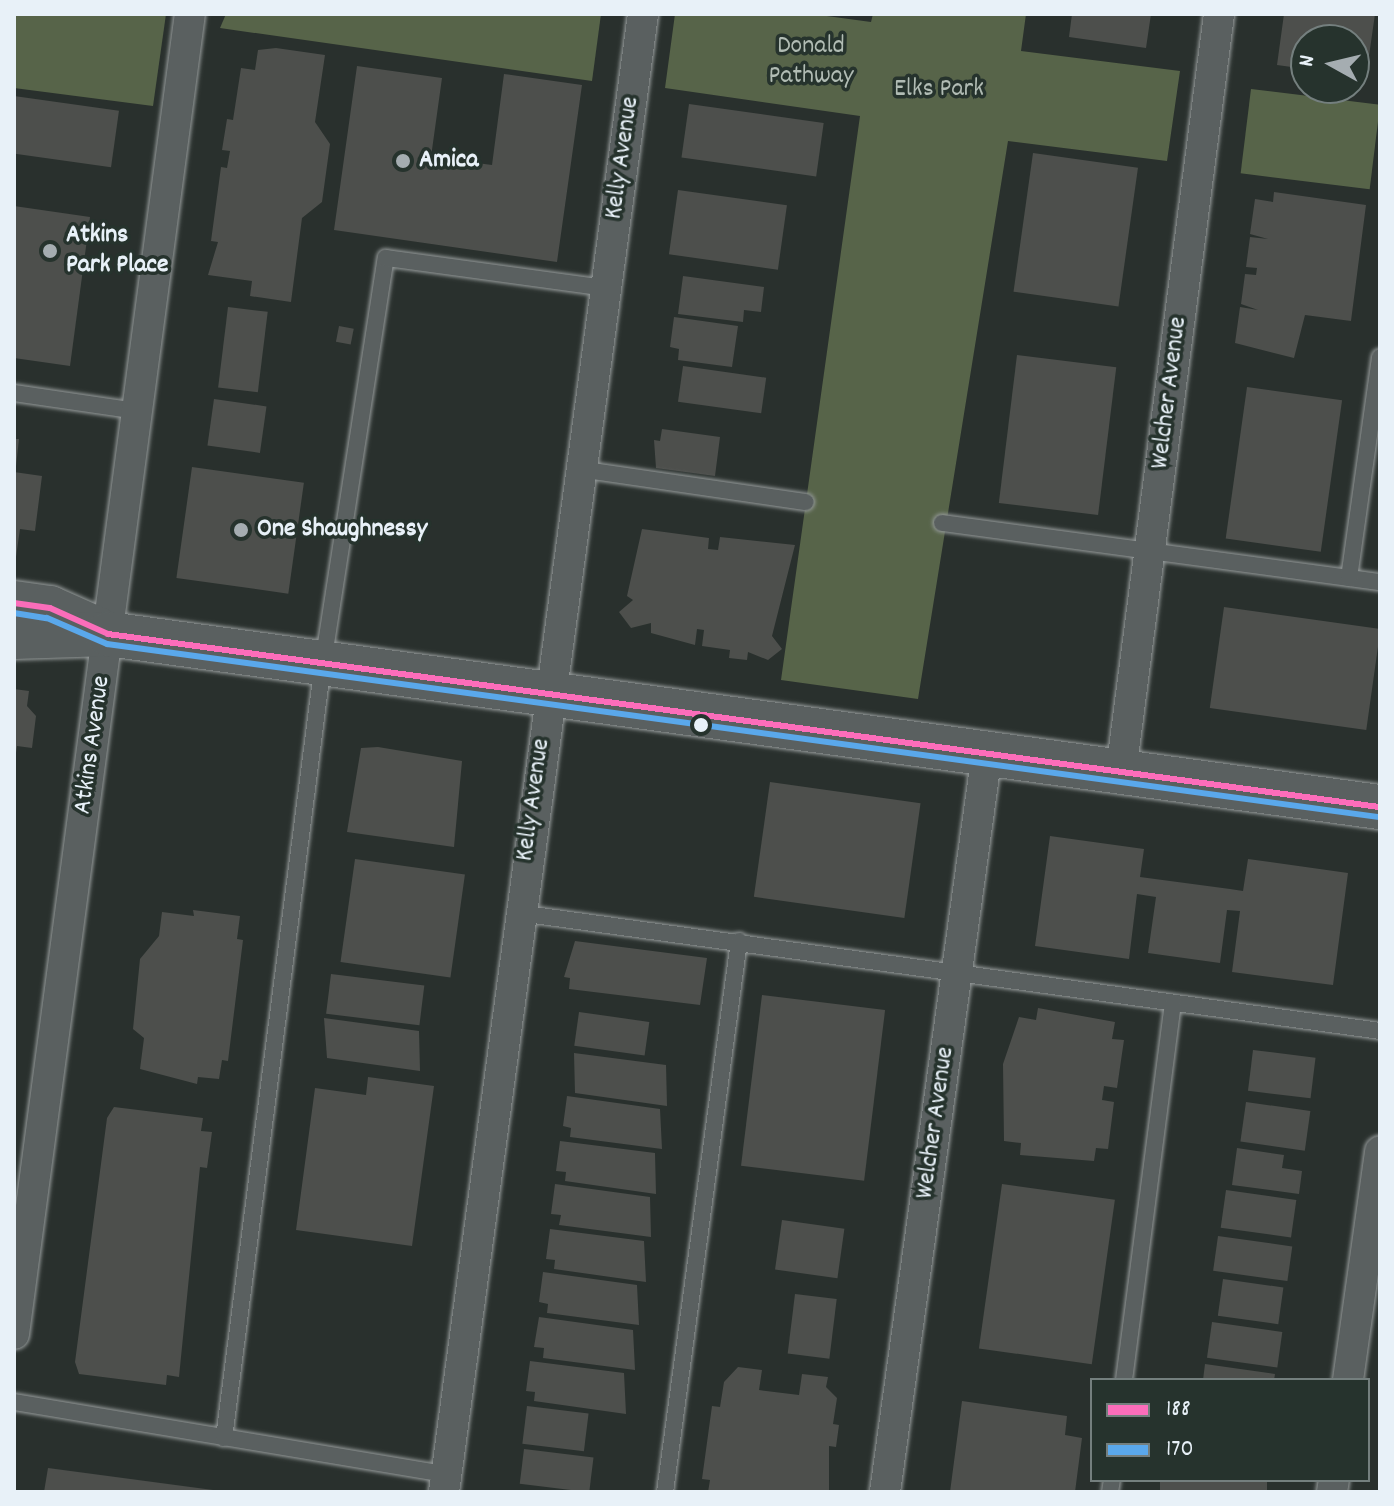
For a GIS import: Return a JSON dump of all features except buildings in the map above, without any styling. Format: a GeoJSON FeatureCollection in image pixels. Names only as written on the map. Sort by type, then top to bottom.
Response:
{"type":"FeatureCollection","features":[{"type":"Feature","properties":{"kind":"main road"},"geometry":{"type":"LineString","coordinates":[[14,603],[50,608],[108,634]]}},
{"type":"Feature","properties":{"kind":"main road"},"geometry":{"type":"LineString","coordinates":[[14,637],[108,634],[1380,807]]}},
{"type":"Feature","properties":{"kind":"street","name":"Atkins Avenue"},"geometry":{"type":"LineString","coordinates":[[14,1334],[190,14]]}},
{"type":"Feature","properties":{"kind":"street","name":"Kelly Avenue"},"geometry":{"type":"LineString","coordinates":[[445,1483],[519,913],[643,14]]}},
{"type":"Feature","properties":{"kind":"street","name":"Welcher Avenue"},"geometry":{"type":"LineString","coordinates":[[1121,772],[1219,14]]}},
{"type":"Feature","properties":{"kind":"street","name":"Welcher Avenue"},"geometry":{"type":"LineString","coordinates":[[885,1492],[987,753]]}},
{"type":"Feature","properties":{"kind":"street"},"geometry":{"type":"LineString","coordinates":[[1348,1378],[1380,1151]]}},
{"type":"Feature","properties":{"kind":"lane"},"geometry":{"type":"LineString","coordinates":[[224,1438],[323,663],[386,258],[604,288]]}},
{"type":"Feature","properties":{"kind":"lane"},"geometry":{"type":"LineString","coordinates":[[1349,578],[1380,357]]}},
{"type":"Feature","properties":{"kind":"lane"},"geometry":{"type":"LineString","coordinates":[[14,393],[138,411]]}},
{"type":"Feature","properties":{"kind":"lane"},"geometry":{"type":"LineString","coordinates":[[579,469],[806,502]]}},
{"type":"Feature","properties":{"kind":"lane"},"geometry":{"type":"LineString","coordinates":[[942,523],[1380,582]]}},
{"type":"Feature","properties":{"kind":"lane"},"geometry":{"type":"LineString","coordinates":[[519,913],[1380,1031]]}},
{"type":"Feature","properties":{"kind":"lane"},"geometry":{"type":"LineString","coordinates":[[665,1492],[739,941]]}},
{"type":"Feature","properties":{"kind":"lane"},"geometry":{"type":"LineString","coordinates":[[1124,1378],[1173,1003]]}},
{"type":"Feature","properties":{"kind":"lane"},"geometry":{"type":"LineString","coordinates":[[14,1402],[224,1438],[445,1483]]}},
{"type":"Feature","properties":{"kind":"green space"},"geometry":{"type":"Polygon","coordinates":[[[14,14],[166,14],[153,106],[14,88],[14,14]]]}},
{"type":"Feature","properties":{"kind":"green space"},"geometry":{"type":"Polygon","coordinates":[[[226,14],[601,14],[592,81],[220,28],[226,14]]]}},
{"type":"Feature","properties":{"kind":"green space","name":"Elks Park"},"geometry":{"type":"Polygon","coordinates":[[[675,14],[812,14],[871,22],[873,14],[1026,14],[1021,51],[1180,71],[1167,161],[1008,141],[918,699],[781,680],[860,116],[665,88],[675,14]]]}},
{"type":"Feature","properties":{"kind":"green space"},"geometry":{"type":"Polygon","coordinates":[[[1251,89],[1290,94],[1290,104],[1380,105],[1370,189],[1241,173],[1251,89]]]}},
{"type":"Feature","properties":{"kind":"transit line","name":"188"},"geometry":{"type":"LineString","coordinates":[[14,603],[50,608],[108,634],[1380,807]]}},
{"type":"Feature","properties":{"kind":"transit line","name":"170"},"geometry":{"type":"LineString","coordinates":[[14,613],[47,618],[107,644],[1379,817]]}},
{"type":"Feature","properties":{"kind":"place","name":"Amica"},"geometry":{"type":"Point","coordinates":[403,161]}},
{"type":"Feature","properties":{"kind":"place","name":"Atkins Park Place"},"geometry":{"type":"Point","coordinates":[50,251]}},
{"type":"Feature","properties":{"kind":"place","name":"One Shaughnessy"},"geometry":{"type":"Point","coordinates":[241,530]}},
{"type":"Feature","properties":{"kind":"park label","name":"Donald Pathway"},"geometry":{"type":"Point","coordinates":[811,62]}}]}
